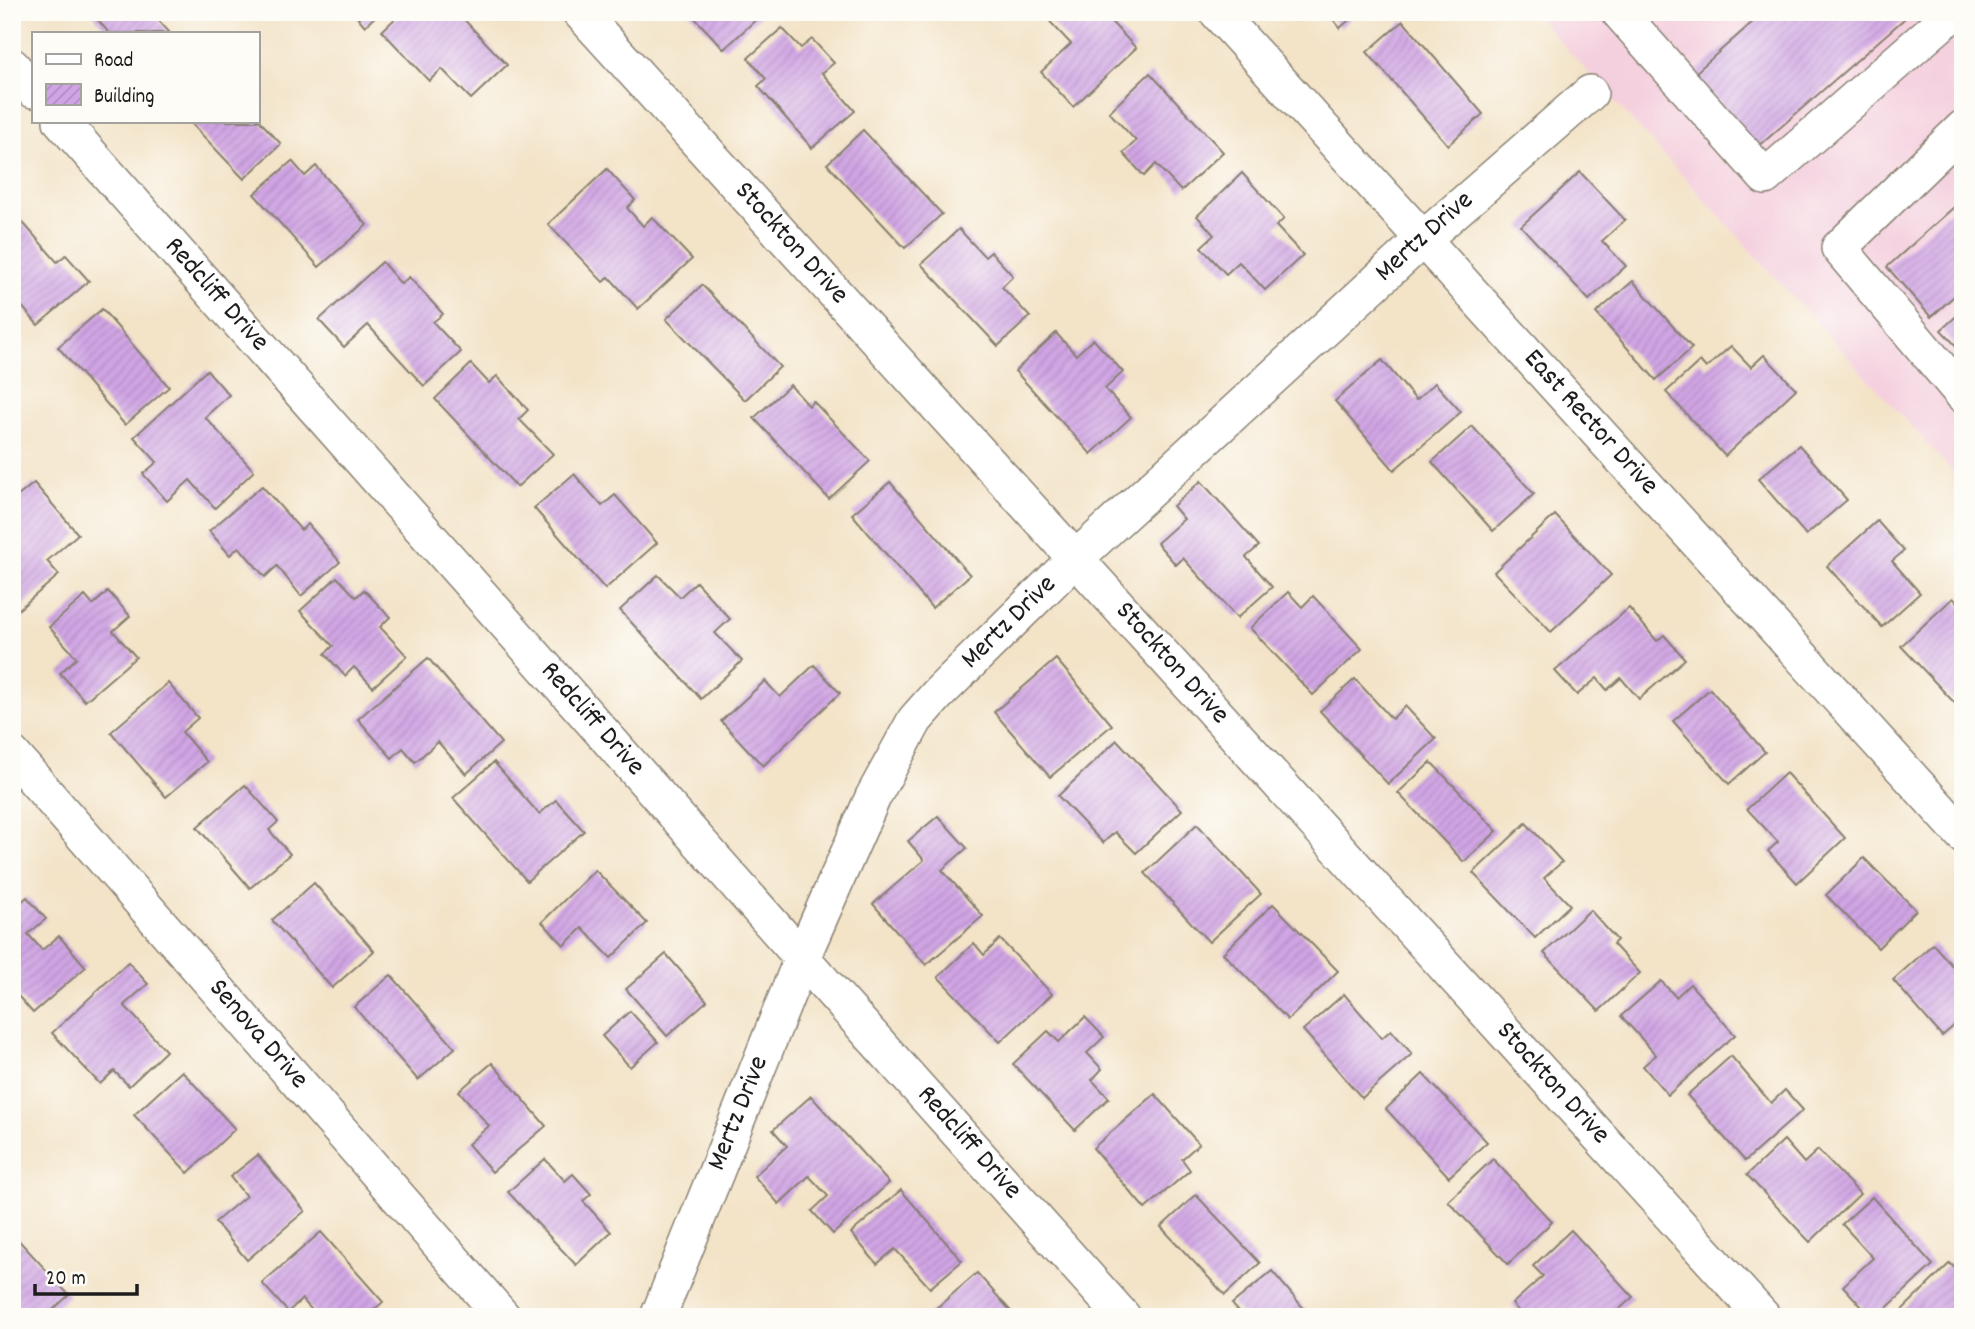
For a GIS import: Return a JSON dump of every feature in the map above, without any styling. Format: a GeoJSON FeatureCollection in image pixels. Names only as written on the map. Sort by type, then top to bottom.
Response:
{"type":"FeatureCollection","features":[{"type":"Feature","properties":{"kind":"street","name":"Stockton Drive"},"geometry":{"type":"LineString","coordinates":[[580,12],[1763,1317]]}},
{"type":"Feature","properties":{"kind":"street","name":"East Rector Drive"},"geometry":{"type":"LineString","coordinates":[[1217,12],[1963,835]]}},
{"type":"Feature","properties":{"kind":"street"},"geometry":{"type":"LineString","coordinates":[[1633,17],[1765,177],[1954,12]]}},
{"type":"Feature","properties":{"kind":"street"},"geometry":{"type":"LineString","coordinates":[[12,66],[32,89]]}},
{"type":"Feature","properties":{"kind":"street","name":"Mertz Drive"},"geometry":{"type":"LineString","coordinates":[[658,1317],[802,958],[873,797],[915,720],[1075,559],[1423,239],[1590,93]]}},
{"type":"Feature","properties":{"kind":"street","name":"Redcliff Drive"},"geometry":{"type":"LineString","coordinates":[[62,122],[1123,1317]]}},
{"type":"Feature","properties":{"kind":"street"},"geometry":{"type":"LineString","coordinates":[[1963,128],[1839,248],[1963,395]]}},
{"type":"Feature","properties":{"kind":"street","name":"Senova Drive"},"geometry":{"type":"LineString","coordinates":[[12,754],[503,1317]]}},
{"type":"Feature","properties":{"kind":"shaded area"},"geometry":{"type":"Polygon","coordinates":[[[1533,12],[1963,12],[1963,483],[1533,12]]]}},
{"type":"Feature","properties":{"kind":"building"},"geometry":{"type":"Polygon","coordinates":[[[91,12],[151,12],[169,32],[108,32],[91,12]]]}},
{"type":"Feature","properties":{"kind":"building"},"geometry":{"type":"Polygon","coordinates":[[[353,12],[380,12],[365,26],[353,12]]]}},
{"type":"Feature","properties":{"kind":"building"},"geometry":{"type":"Polygon","coordinates":[[[402,12],[457,12],[507,65],[471,99],[442,69],[429,81],[382,31],[402,12]]]}},
{"type":"Feature","properties":{"kind":"building"},"geometry":{"type":"Polygon","coordinates":[[[689,12],[756,12],[760,16],[724,49],[689,12]]]}},
{"type":"Feature","properties":{"kind":"building"},"geometry":{"type":"Polygon","coordinates":[[[1041,12],[1102,12],[1136,48],[1073,107],[1041,72],[1071,44],[1041,12]]]}},
{"type":"Feature","properties":{"kind":"building"},"geometry":{"type":"Polygon","coordinates":[[[1327,12],[1358,12],[1340,28],[1327,12]]]}},
{"type":"Feature","properties":{"kind":"building"},"geometry":{"type":"Polygon","coordinates":[[[1764,12],[1912,12],[1758,147],[1694,74],[1764,12]]]}},
{"type":"Feature","properties":{"kind":"building"},"geometry":{"type":"Polygon","coordinates":[[[1403,21],[1483,114],[1448,145],[1367,52],[1403,21]]]}},
{"type":"Feature","properties":{"kind":"building"},"geometry":{"type":"Polygon","coordinates":[[[782,28],[801,48],[812,39],[834,63],[822,73],[855,111],[812,148],[758,86],[766,79],[748,58],[782,28]]]}},
{"type":"Feature","properties":{"kind":"building"},"geometry":{"type":"Polygon","coordinates":[[[1150,73],[1223,152],[1181,191],[1156,164],[1144,176],[1123,153],[1136,141],[1109,112],[1150,73]]]}},
{"type":"Feature","properties":{"kind":"building"},"geometry":{"type":"Polygon","coordinates":[[[259,120],[281,144],[244,179],[190,122],[259,120]]]}},
{"type":"Feature","properties":{"kind":"building"},"geometry":{"type":"Polygon","coordinates":[[[863,130],[942,214],[905,248],[827,164],[863,130]]]}},
{"type":"Feature","properties":{"kind":"building"},"geometry":{"type":"Polygon","coordinates":[[[292,161],[305,176],[316,166],[367,225],[319,267],[254,194],[292,161]]]}},
{"type":"Feature","properties":{"kind":"building"},"geometry":{"type":"Polygon","coordinates":[[[607,169],[635,200],[627,208],[643,226],[652,217],[692,259],[638,309],[609,277],[603,282],[548,224],[607,169]]]}},
{"type":"Feature","properties":{"kind":"building"},"geometry":{"type":"Polygon","coordinates":[[[1580,172],[1625,220],[1602,241],[1626,266],[1589,300],[1521,226],[1580,172]]]}},
{"type":"Feature","properties":{"kind":"building"},"geometry":{"type":"Polygon","coordinates":[[[1242,173],[1284,219],[1276,226],[1303,255],[1265,290],[1239,262],[1226,274],[1201,247],[1214,235],[1197,216],[1242,173]]]}},
{"type":"Feature","properties":{"kind":"building"},"geometry":{"type":"Polygon","coordinates":[[[1963,199],[1963,288],[1931,317],[1887,267],[1963,199]]]}},
{"type":"Feature","properties":{"kind":"building"},"geometry":{"type":"Polygon","coordinates":[[[19,218],[57,262],[66,255],[89,281],[38,325],[12,295],[12,225],[19,218]]]}},
{"type":"Feature","properties":{"kind":"building"},"geometry":{"type":"Polygon","coordinates":[[[959,229],[985,257],[991,252],[1013,276],[1002,287],[1030,317],[998,346],[921,264],[959,229]]]}},
{"type":"Feature","properties":{"kind":"building"},"geometry":{"type":"Polygon","coordinates":[[[382,262],[401,284],[409,277],[443,314],[433,322],[461,352],[424,386],[368,325],[344,347],[319,320],[382,262]]]}},
{"type":"Feature","properties":{"kind":"building"},"geometry":{"type":"Polygon","coordinates":[[[1633,281],[1692,348],[1656,380],[1596,313],[1633,281]]]}},
{"type":"Feature","properties":{"kind":"building"},"geometry":{"type":"Polygon","coordinates":[[[702,285],[780,367],[745,400],[666,319],[702,285]]]}},
{"type":"Feature","properties":{"kind":"building"},"geometry":{"type":"Polygon","coordinates":[[[102,309],[169,387],[125,425],[58,347],[102,309]]]}},
{"type":"Feature","properties":{"kind":"building"},"geometry":{"type":"Polygon","coordinates":[[[1963,310],[1963,353],[1941,330],[1963,310]]]}},
{"type":"Feature","properties":{"kind":"building"},"geometry":{"type":"Polygon","coordinates":[[[1056,333],[1076,355],[1093,339],[1123,372],[1105,389],[1131,417],[1091,454],[1015,371],[1056,333]]]}},
{"type":"Feature","properties":{"kind":"building"},"geometry":{"type":"Polygon","coordinates":[[[1731,346],[1751,367],[1764,355],[1796,389],[1725,456],[1666,392],[1700,361],[1706,368],[1731,346]]]}},
{"type":"Feature","properties":{"kind":"building"},"geometry":{"type":"Polygon","coordinates":[[[1382,360],[1416,400],[1435,383],[1461,412],[1394,470],[1335,401],[1382,360]]]}},
{"type":"Feature","properties":{"kind":"building"},"geometry":{"type":"Polygon","coordinates":[[[471,364],[489,383],[497,376],[528,410],[519,419],[553,454],[517,487],[435,399],[471,364]]]}},
{"type":"Feature","properties":{"kind":"building"},"geometry":{"type":"Polygon","coordinates":[[[207,370],[229,395],[205,417],[254,471],[215,508],[190,480],[167,501],[143,474],[157,462],[134,437],[207,370]]]}},
{"type":"Feature","properties":{"kind":"building"},"geometry":{"type":"Polygon","coordinates":[[[790,385],[809,406],[813,401],[870,461],[829,499],[754,418],[790,385]]]}},
{"type":"Feature","properties":{"kind":"building"},"geometry":{"type":"Polygon","coordinates":[[[1472,426],[1534,494],[1493,531],[1432,462],[1472,426]]]}},
{"type":"Feature","properties":{"kind":"building"},"geometry":{"type":"Polygon","coordinates":[[[1799,445],[1847,500],[1806,535],[1758,479],[1799,445]]]}},
{"type":"Feature","properties":{"kind":"building"},"geometry":{"type":"Polygon","coordinates":[[[574,474],[602,506],[615,495],[657,543],[605,589],[534,508],[574,474]]]}},
{"type":"Feature","properties":{"kind":"building"},"geometry":{"type":"Polygon","coordinates":[[[1201,481],[1259,546],[1246,557],[1272,587],[1237,618],[1183,558],[1176,565],[1157,543],[1184,519],[1173,506],[1201,481]]]}},
{"type":"Feature","properties":{"kind":"building"},"geometry":{"type":"Polygon","coordinates":[[[890,482],[970,575],[932,608],[852,514],[890,482]]]}},
{"type":"Feature","properties":{"kind":"building"},"geometry":{"type":"Polygon","coordinates":[[[34,483],[78,534],[47,561],[59,575],[12,615],[12,501],[34,483]]]}},
{"type":"Feature","properties":{"kind":"building"},"geometry":{"type":"Polygon","coordinates":[[[262,486],[301,530],[308,524],[340,562],[301,596],[277,566],[265,577],[239,547],[230,555],[209,531],[262,486]]]}},
{"type":"Feature","properties":{"kind":"building"},"geometry":{"type":"Polygon","coordinates":[[[1555,515],[1611,575],[1551,632],[1494,572],[1555,515]]]}},
{"type":"Feature","properties":{"kind":"building"},"geometry":{"type":"Polygon","coordinates":[[[1877,521],[1904,551],[1892,561],[1920,593],[1882,627],[1827,566],[1877,521]]]}},
{"type":"Feature","properties":{"kind":"building"},"geometry":{"type":"Polygon","coordinates":[[[658,575],[680,597],[696,582],[730,619],[715,633],[742,661],[701,699],[620,610],[658,575]]]}},
{"type":"Feature","properties":{"kind":"building"},"geometry":{"type":"Polygon","coordinates":[[[337,577],[356,597],[364,590],[390,617],[380,627],[407,656],[373,687],[354,667],[345,676],[325,654],[333,646],[300,611],[337,577]]]}},
{"type":"Feature","properties":{"kind":"building"},"geometry":{"type":"Polygon","coordinates":[[[108,591],[130,616],[113,631],[136,657],[85,701],[60,673],[77,658],[49,627],[85,596],[93,605],[108,591]]]}},
{"type":"Feature","properties":{"kind":"building"},"geometry":{"type":"Polygon","coordinates":[[[1288,592],[1302,607],[1313,596],[1362,649],[1313,695],[1250,628],[1288,592]]]}},
{"type":"Feature","properties":{"kind":"building"},"geometry":{"type":"Polygon","coordinates":[[[1953,598],[1963,608],[1963,712],[1901,646],[1953,598]]]}},
{"type":"Feature","properties":{"kind":"building"},"geometry":{"type":"Polygon","coordinates":[[[1629,608],[1657,641],[1664,635],[1685,659],[1639,699],[1621,678],[1607,690],[1597,678],[1577,695],[1555,671],[1629,608]]]}},
{"type":"Feature","properties":{"kind":"building"},"geometry":{"type":"Polygon","coordinates":[[[428,658],[501,743],[466,774],[438,742],[415,762],[403,748],[392,758],[358,719],[428,658]]]}},
{"type":"Feature","properties":{"kind":"building"},"geometry":{"type":"Polygon","coordinates":[[[1056,659],[1112,725],[1050,777],[994,712],[1056,659]]]}},
{"type":"Feature","properties":{"kind":"building"},"geometry":{"type":"Polygon","coordinates":[[[814,665],[840,693],[763,766],[721,721],[765,681],[780,697],[814,665]]]}},
{"type":"Feature","properties":{"kind":"building"},"geometry":{"type":"Polygon","coordinates":[[[1355,679],[1392,719],[1405,706],[1436,739],[1388,784],[1320,711],[1355,679]]]}},
{"type":"Feature","properties":{"kind":"building"},"geometry":{"type":"Polygon","coordinates":[[[168,683],[198,718],[182,732],[207,762],[166,797],[111,732],[168,683]]]}},
{"type":"Feature","properties":{"kind":"building"},"geometry":{"type":"Polygon","coordinates":[[[1710,689],[1765,752],[1729,784],[1673,721],[1710,689]]]}},
{"type":"Feature","properties":{"kind":"building"},"geometry":{"type":"Polygon","coordinates":[[[1117,740],[1182,810],[1136,853],[1115,832],[1103,843],[1058,796],[1117,740]]]}},
{"type":"Feature","properties":{"kind":"building"},"geometry":{"type":"Polygon","coordinates":[[[494,762],[539,814],[556,800],[584,831],[527,881],[453,798],[494,762]]]}},
{"type":"Feature","properties":{"kind":"building"},"geometry":{"type":"Polygon","coordinates":[[[1431,762],[1497,831],[1464,862],[1398,793],[1431,762]]]}},
{"type":"Feature","properties":{"kind":"building"},"geometry":{"type":"Polygon","coordinates":[[[1786,773],[1845,838],[1797,883],[1768,851],[1778,842],[1747,809],[1786,773]]]}},
{"type":"Feature","properties":{"kind":"building"},"geometry":{"type":"Polygon","coordinates":[[[245,785],[278,822],[269,830],[290,854],[250,888],[197,827],[245,785]]]}},
{"type":"Feature","properties":{"kind":"building"},"geometry":{"type":"Polygon","coordinates":[[[938,816],[967,848],[942,870],[983,916],[926,965],[873,904],[924,860],[908,841],[938,816]]]}},
{"type":"Feature","properties":{"kind":"building"},"geometry":{"type":"Polygon","coordinates":[[[1526,823],[1562,862],[1544,878],[1570,905],[1535,938],[1473,873],[1526,823]]]}},
{"type":"Feature","properties":{"kind":"building"},"geometry":{"type":"Polygon","coordinates":[[[1197,824],[1261,894],[1209,942],[1145,873],[1197,824]]]}},
{"type":"Feature","properties":{"kind":"building"},"geometry":{"type":"Polygon","coordinates":[[[1864,858],[1916,910],[1878,948],[1826,895],[1864,858]]]}},
{"type":"Feature","properties":{"kind":"building"},"geometry":{"type":"Polygon","coordinates":[[[595,870],[647,923],[611,958],[582,928],[564,945],[542,922],[595,870]]]}},
{"type":"Feature","properties":{"kind":"building"},"geometry":{"type":"Polygon","coordinates":[[[314,883],[374,951],[332,988],[272,920],[314,883]]]}},
{"type":"Feature","properties":{"kind":"building"},"geometry":{"type":"Polygon","coordinates":[[[27,897],[46,919],[28,934],[42,950],[59,936],[86,967],[33,1013],[12,989],[12,910],[27,897]]]}},
{"type":"Feature","properties":{"kind":"building"},"geometry":{"type":"Polygon","coordinates":[[[1273,904],[1338,971],[1288,1020],[1223,953],[1273,904]]]}},
{"type":"Feature","properties":{"kind":"building"},"geometry":{"type":"Polygon","coordinates":[[[1590,910],[1617,940],[1613,944],[1640,973],[1599,1011],[1544,953],[1590,910]]]}},
{"type":"Feature","properties":{"kind":"building"},"geometry":{"type":"Polygon","coordinates":[[[1000,939],[1052,994],[1000,1042],[938,977],[974,943],[984,955],[1000,939]]]}},
{"type":"Feature","properties":{"kind":"building"},"geometry":{"type":"Polygon","coordinates":[[[1933,944],[1961,976],[1963,974],[1963,1018],[1942,1036],[1893,980],[1933,944]]]}},
{"type":"Feature","properties":{"kind":"building"},"geometry":{"type":"Polygon","coordinates":[[[666,954],[707,1001],[667,1036],[626,989],[666,954]]]}},
{"type":"Feature","properties":{"kind":"building"},"geometry":{"type":"Polygon","coordinates":[[[128,962],[148,984],[124,1005],[166,1051],[129,1086],[114,1071],[100,1084],[52,1033],[128,962]]]}},
{"type":"Feature","properties":{"kind":"building"},"geometry":{"type":"Polygon","coordinates":[[[391,975],[455,1048],[418,1080],[354,1007],[391,975]]]}},
{"type":"Feature","properties":{"kind":"building"},"geometry":{"type":"Polygon","coordinates":[[[1661,981],[1676,997],[1690,984],[1735,1035],[1668,1095],[1643,1066],[1656,1055],[1621,1016],[1661,981]]]}},
{"type":"Feature","properties":{"kind":"building"},"geometry":{"type":"Polygon","coordinates":[[[1344,994],[1382,1038],[1391,1030],[1412,1054],[1362,1098],[1303,1030],[1344,994]]]}},
{"type":"Feature","properties":{"kind":"building"},"geometry":{"type":"Polygon","coordinates":[[[630,1011],[658,1042],[630,1067],[602,1036],[630,1011]]]}},
{"type":"Feature","properties":{"kind":"building"},"geometry":{"type":"Polygon","coordinates":[[[1085,1017],[1104,1037],[1087,1053],[1102,1069],[1092,1080],[1109,1098],[1075,1130],[1013,1064],[1048,1031],[1059,1042],[1085,1017]]]}},
{"type":"Feature","properties":{"kind":"building"},"geometry":{"type":"Polygon","coordinates":[[[1731,1056],[1771,1103],[1785,1090],[1803,1110],[1745,1161],[1687,1095],[1731,1056]]]}},
{"type":"Feature","properties":{"kind":"building"},"geometry":{"type":"Polygon","coordinates":[[[492,1063],[546,1126],[492,1172],[468,1144],[489,1126],[459,1091],[492,1063]]]}},
{"type":"Feature","properties":{"kind":"building"},"geometry":{"type":"Polygon","coordinates":[[[182,1071],[235,1129],[188,1173],[134,1115],[182,1071]]]}},
{"type":"Feature","properties":{"kind":"building"},"geometry":{"type":"Polygon","coordinates":[[[1423,1074],[1487,1142],[1449,1177],[1386,1109],[1423,1074]]]}},
{"type":"Feature","properties":{"kind":"building"},"geometry":{"type":"Polygon","coordinates":[[[1155,1094],[1199,1144],[1182,1159],[1190,1170],[1145,1209],[1093,1148],[1155,1094]]]}},
{"type":"Feature","properties":{"kind":"building"},"geometry":{"type":"Polygon","coordinates":[[[811,1096],[889,1183],[833,1234],[812,1211],[828,1196],[809,1176],[779,1204],[754,1176],[787,1146],[773,1130],[811,1096]]]}},
{"type":"Feature","properties":{"kind":"building"},"geometry":{"type":"Polygon","coordinates":[[[1784,1140],[1804,1163],[1818,1150],[1860,1194],[1810,1242],[1747,1175],[1784,1140]]]}},
{"type":"Feature","properties":{"kind":"building"},"geometry":{"type":"Polygon","coordinates":[[[258,1155],[305,1211],[247,1260],[215,1222],[246,1196],[230,1177],[258,1155]]]}},
{"type":"Feature","properties":{"kind":"building"},"geometry":{"type":"Polygon","coordinates":[[[545,1159],[565,1181],[573,1174],[591,1194],[583,1201],[611,1232],[576,1265],[508,1192],[545,1159]]]}},
{"type":"Feature","properties":{"kind":"building"},"geometry":{"type":"Polygon","coordinates":[[[1493,1159],[1552,1222],[1508,1264],[1448,1201],[1493,1159]]]}},
{"type":"Feature","properties":{"kind":"building"},"geometry":{"type":"Polygon","coordinates":[[[901,1190],[962,1261],[930,1288],[895,1249],[877,1264],[851,1233],[901,1190]]]}},
{"type":"Feature","properties":{"kind":"building"},"geometry":{"type":"Polygon","coordinates":[[[1196,1195],[1260,1263],[1225,1295],[1161,1227],[1196,1195]]]}},
{"type":"Feature","properties":{"kind":"building"},"geometry":{"type":"Polygon","coordinates":[[[1872,1197],[1933,1265],[1877,1317],[1871,1317],[1843,1286],[1873,1258],[1842,1224],[1872,1197]]]}},
{"type":"Feature","properties":{"kind":"building"},"geometry":{"type":"Polygon","coordinates":[[[1571,1230],[1633,1297],[1611,1317],[1524,1317],[1512,1304],[1543,1276],[1533,1266],[1571,1230]]]}},
{"type":"Feature","properties":{"kind":"building"},"geometry":{"type":"Polygon","coordinates":[[[321,1232],[383,1302],[366,1317],[318,1317],[302,1299],[288,1312],[262,1283],[321,1232]]]}},
{"type":"Feature","properties":{"kind":"building"},"geometry":{"type":"Polygon","coordinates":[[[12,1233],[69,1295],[45,1317],[18,1317],[12,1310],[12,1233]]]}},
{"type":"Feature","properties":{"kind":"building"},"geometry":{"type":"Polygon","coordinates":[[[1950,1263],[1963,1277],[1963,1317],[1895,1317],[1950,1263]]]}},
{"type":"Feature","properties":{"kind":"building"},"geometry":{"type":"Polygon","coordinates":[[[1272,1271],[1311,1317],[1243,1317],[1232,1304],[1272,1271]]]}},
{"type":"Feature","properties":{"kind":"building"},"geometry":{"type":"Polygon","coordinates":[[[977,1273],[1016,1317],[926,1317],[977,1273]]]}}]}
